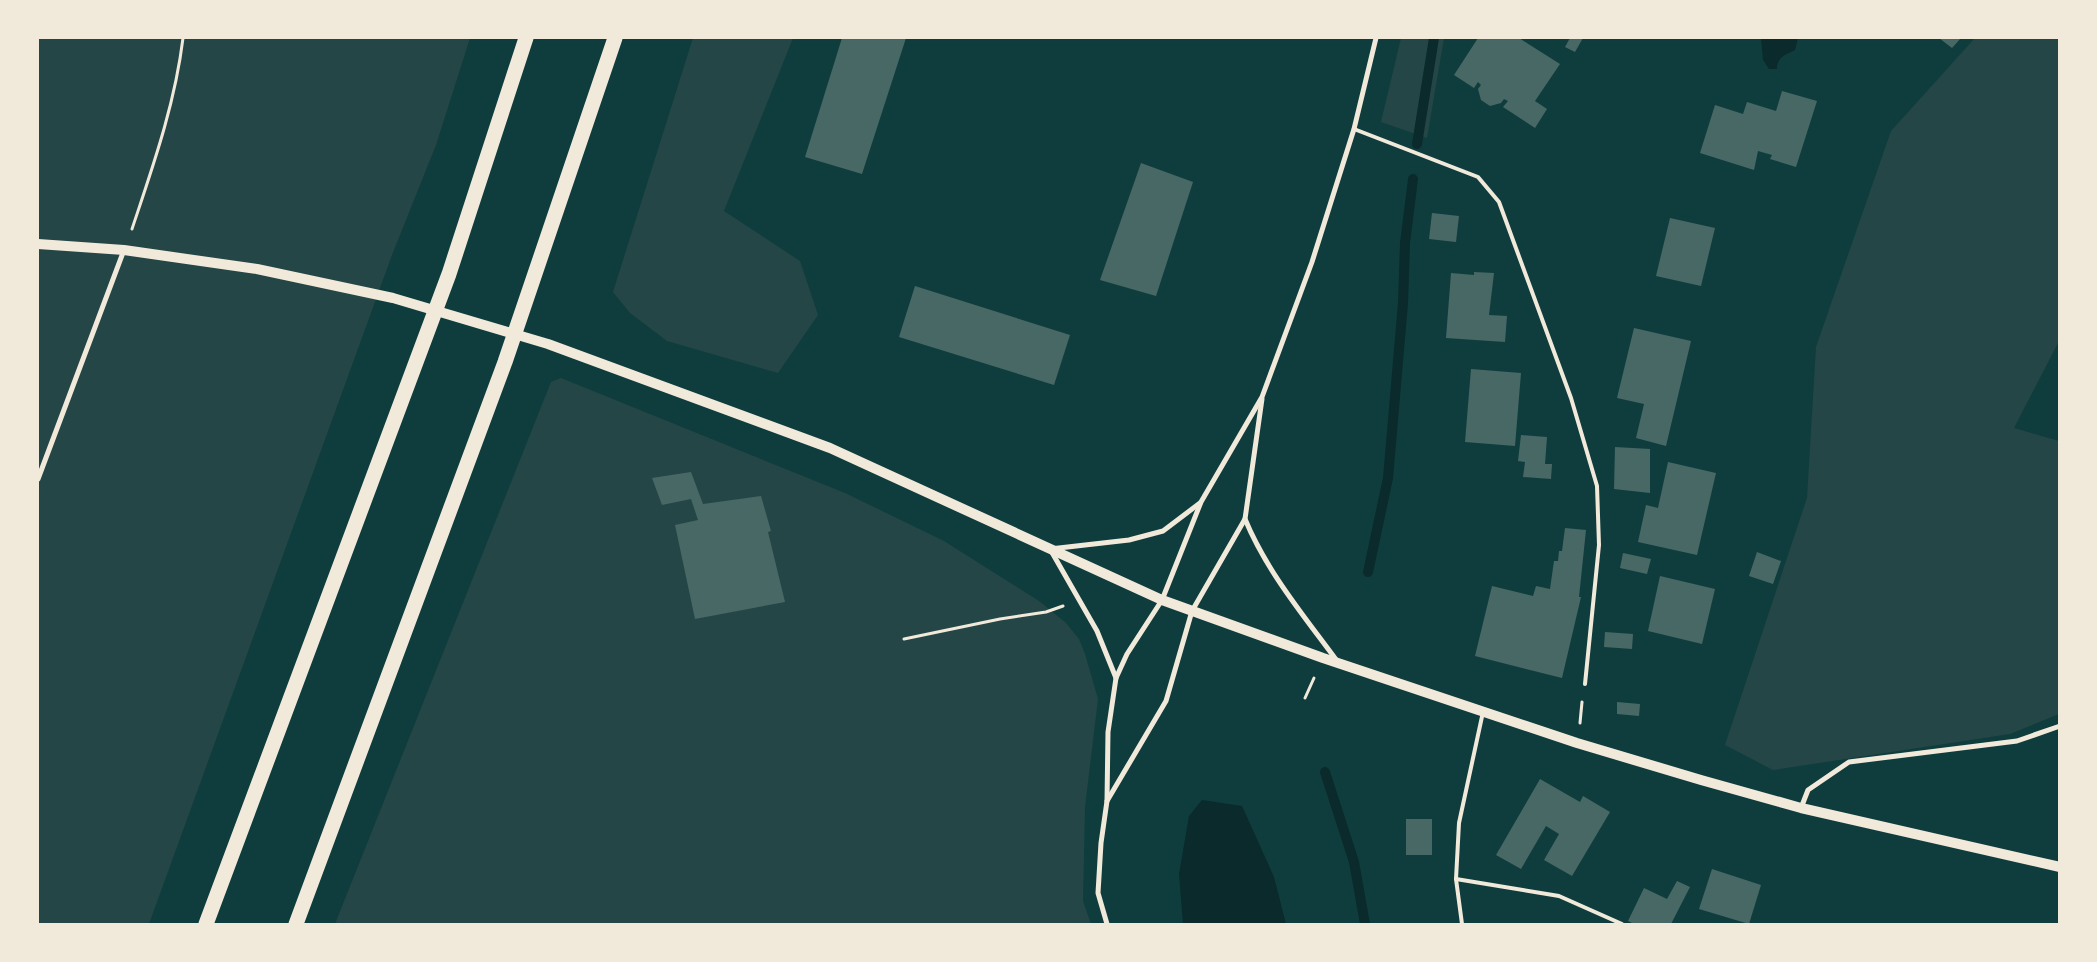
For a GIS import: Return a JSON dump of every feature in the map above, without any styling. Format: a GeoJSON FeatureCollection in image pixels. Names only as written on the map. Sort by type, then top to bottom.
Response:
{"type":"FeatureCollection","features":[{"type":"Feature","properties":{"kind":"highway"},"geometry":{"type":"LineString","coordinates":[[206,924],[449,274],[526,38]]}},
{"type":"Feature","properties":{"kind":"highway"},"geometry":{"type":"LineString","coordinates":[[296,924],[505,362],[526,295],[615,38]]}},
{"type":"Feature","properties":{"kind":"main road"},"geometry":{"type":"LineString","coordinates":[[38,244],[124,250],[257,268],[393,298],[548,344],[830,448],[1162,600],[1339,663],[1577,743],[1801,808],[2060,867]]}},
{"type":"Feature","properties":{"kind":"street"},"geometry":{"type":"LineString","coordinates":[[1107,924],[1098,893],[1101,843],[1107,801],[1108,732],[1116,678],[1127,654],[1162,600],[1201,502],[1262,397],[1312,262],[1354,129],[1376,38]]}},
{"type":"Feature","properties":{"kind":"street"},"geometry":{"type":"LineString","coordinates":[[38,479],[124,250]]}},
{"type":"Feature","properties":{"kind":"street"},"geometry":{"type":"LineString","coordinates":[[1107,801],[1166,701],[1192,611],[1245,519],[1262,397]]}},
{"type":"Feature","properties":{"kind":"street"},"geometry":{"type":"LineString","coordinates":[[1116,678],[1097,632],[1077,600],[1050,549],[1129,540],[1163,531],[1201,502]]}},
{"type":"Feature","properties":{"kind":"street"},"geometry":{"type":"LineString","coordinates":[[1245,519],[1254,540],[1277,580],[1339,663]]}},
{"type":"Feature","properties":{"kind":"street"},"geometry":{"type":"LineString","coordinates":[[1801,808],[1808,790],[1849,762],[2017,741],[2060,726]]}},
{"type":"Feature","properties":{"kind":"lane"},"geometry":{"type":"LineString","coordinates":[[1354,129],[1478,177],[1499,202],[1571,398],[1597,486],[1598,545],[1585,684]]}},
{"type":"Feature","properties":{"kind":"lane"},"geometry":{"type":"LineString","coordinates":[[1462,924],[1456,879],[1459,823],[1483,711]]}},
{"type":"Feature","properties":{"kind":"lane"},"geometry":{"type":"LineString","coordinates":[[1456,879],[1559,896],[1622,924]]}},
{"type":"Feature","properties":{"kind":"path"},"geometry":{"type":"LineString","coordinates":[[124,250],[158,154],[178,75],[183,38]]}},
{"type":"Feature","properties":{"kind":"path"},"geometry":{"type":"LineString","coordinates":[[904,639],[1046,612],[1077,600]]}},
{"type":"Feature","properties":{"kind":"path"},"geometry":{"type":"LineString","coordinates":[[1577,743],[1585,684]]}},
{"type":"Feature","properties":{"kind":"shaded area"},"geometry":{"type":"Polygon","coordinates":[[[38,38],[470,38],[436,145],[392,255],[149,924],[38,924],[38,38]]]}},
{"type":"Feature","properties":{"kind":"shaded area"},"geometry":{"type":"Polygon","coordinates":[[[693,38],[793,38],[724,211],[800,261],[818,315],[778,373],[667,341],[630,313],[613,292],[693,38]]]}},
{"type":"Feature","properties":{"kind":"shaded area"},"geometry":{"type":"Polygon","coordinates":[[[1401,38],[1444,38],[1427,138],[1381,122],[1401,38]]]}},
{"type":"Feature","properties":{"kind":"shaded area"},"geometry":{"type":"Polygon","coordinates":[[[1761,38],[1798,38],[1795,50],[1780,59],[1777,69],[1769,69],[1763,60],[1761,38]]]}},
{"type":"Feature","properties":{"kind":"shaded area"},"geometry":{"type":"Polygon","coordinates":[[[1975,38],[2059,38],[2059,341],[2014,428],[2059,441],[2059,714],[2010,734],[1773,770],[1725,745],[1807,498],[1816,347],[1891,131],[1975,38]]]}},
{"type":"Feature","properties":{"kind":"shaded area"},"geometry":{"type":"Polygon","coordinates":[[[561,378],[845,493],[944,541],[1039,601],[1066,623],[1079,639],[1098,699],[1085,807],[1083,901],[1091,924],[335,924],[551,382],[561,378]]]}},
{"type":"Feature","properties":{"kind":"shaded area"},"geometry":{"type":"Polygon","coordinates":[[[1202,800],[1242,806],[1274,877],[1286,924],[1183,924],[1179,874],[1189,816],[1202,800]]]}},
{"type":"Feature","properties":{"kind":"building"},"geometry":{"type":"Polygon","coordinates":[[[842,38],[906,38],[862,174],[805,157],[842,38]]]}},
{"type":"Feature","properties":{"kind":"building"},"geometry":{"type":"Polygon","coordinates":[[[1478,38],[1519,38],[1560,64],[1535,101],[1547,109],[1535,128],[1503,107],[1508,101],[1504,99],[1501,103],[1490,106],[1481,100],[1478,89],[1481,85],[1478,82],[1474,88],[1454,75],[1478,38]]]}},
{"type":"Feature","properties":{"kind":"building"},"geometry":{"type":"Polygon","coordinates":[[[1570,38],[1583,38],[1575,52],[1565,47],[1570,38]]]}},
{"type":"Feature","properties":{"kind":"building"},"geometry":{"type":"Polygon","coordinates":[[[1939,38],[1961,38],[1952,48],[1939,38]]]}},
{"type":"Feature","properties":{"kind":"building"},"geometry":{"type":"Polygon","coordinates":[[[1782,91],[1817,101],[1796,167],[1770,159],[1772,155],[1758,151],[1754,170],[1700,153],[1715,105],[1743,114],[1747,102],[1776,111],[1782,91]]]}},
{"type":"Feature","properties":{"kind":"building"},"geometry":{"type":"Polygon","coordinates":[[[1141,163],[1193,182],[1156,296],[1100,280],[1141,163]]]}},
{"type":"Feature","properties":{"kind":"building"},"geometry":{"type":"Polygon","coordinates":[[[1432,213],[1459,216],[1456,242],[1429,239],[1432,213]]]}},
{"type":"Feature","properties":{"kind":"building"},"geometry":{"type":"Polygon","coordinates":[[[1670,218],[1715,228],[1701,286],[1656,276],[1670,218]]]}},
{"type":"Feature","properties":{"kind":"building"},"geometry":{"type":"Polygon","coordinates":[[[1474,272],[1494,273],[1489,315],[1507,316],[1505,342],[1446,338],[1451,273],[1474,275],[1474,272]]]}},
{"type":"Feature","properties":{"kind":"building"},"geometry":{"type":"Polygon","coordinates":[[[915,286],[1070,335],[1054,385],[899,337],[915,286]]]}},
{"type":"Feature","properties":{"kind":"building"},"geometry":{"type":"Polygon","coordinates":[[[1634,328],[1691,341],[1666,446],[1636,438],[1644,404],[1617,398],[1634,328]]]}},
{"type":"Feature","properties":{"kind":"building"},"geometry":{"type":"Polygon","coordinates":[[[1471,369],[1521,373],[1515,446],[1465,442],[1471,369]]]}},
{"type":"Feature","properties":{"kind":"building"},"geometry":{"type":"Polygon","coordinates":[[[1521,435],[1547,437],[1545,464],[1552,464],[1551,479],[1523,477],[1525,462],[1518,461],[1521,435]]]}},
{"type":"Feature","properties":{"kind":"building"},"geometry":{"type":"Polygon","coordinates":[[[1615,447],[1650,449],[1650,493],[1614,489],[1615,447]]]}},
{"type":"Feature","properties":{"kind":"building"},"geometry":{"type":"Polygon","coordinates":[[[1668,462],[1716,473],[1697,555],[1638,542],[1646,505],[1658,508],[1668,462]]]}},
{"type":"Feature","properties":{"kind":"building"},"geometry":{"type":"Polygon","coordinates":[[[691,472],[703,504],[761,496],[771,531],[768,532],[785,602],[695,619],[675,525],[698,520],[691,499],[662,505],[652,478],[691,472]]]}},
{"type":"Feature","properties":{"kind":"building"},"geometry":{"type":"Polygon","coordinates":[[[1565,528],[1586,530],[1579,597],[1581,597],[1562,678],[1475,656],[1492,586],[1533,596],[1536,586],[1550,589],[1554,561],[1558,561],[1559,551],[1562,551],[1565,528]]]}},
{"type":"Feature","properties":{"kind":"building"},"geometry":{"type":"Polygon","coordinates":[[[1757,552],[1781,561],[1773,584],[1749,576],[1757,552]]]}},
{"type":"Feature","properties":{"kind":"building"},"geometry":{"type":"Polygon","coordinates":[[[1623,553],[1651,559],[1647,574],[1620,568],[1623,553]]]}},
{"type":"Feature","properties":{"kind":"building"},"geometry":{"type":"Polygon","coordinates":[[[1660,576],[1715,589],[1702,644],[1648,631],[1660,576]]]}},
{"type":"Feature","properties":{"kind":"building"},"geometry":{"type":"Polygon","coordinates":[[[1605,632],[1633,634],[1632,649],[1604,647],[1605,632]]]}},
{"type":"Feature","properties":{"kind":"building"},"geometry":{"type":"Polygon","coordinates":[[[1617,702],[1640,704],[1639,716],[1617,714],[1617,702]]]}},
{"type":"Feature","properties":{"kind":"building"},"geometry":{"type":"Polygon","coordinates":[[[1540,779],[1580,802],[1583,796],[1610,812],[1572,876],[1544,860],[1559,834],[1546,826],[1521,869],[1496,855],[1540,779]]]}},
{"type":"Feature","properties":{"kind":"building"},"geometry":{"type":"Polygon","coordinates":[[[1406,819],[1432,819],[1432,855],[1406,855],[1406,819]]]}},
{"type":"Feature","properties":{"kind":"building"},"geometry":{"type":"Polygon","coordinates":[[[1712,869],[1761,885],[1749,924],[1699,909],[1712,869]]]}},
{"type":"Feature","properties":{"kind":"building"},"geometry":{"type":"Polygon","coordinates":[[[1677,881],[1690,887],[1671,924],[1634,924],[1628,921],[1644,888],[1667,899],[1677,881]]]}},
{"type":"Feature","properties":{"kind":"waterway"},"geometry":{"type":"LineString","coordinates":[[1417,144],[1434,38]]}},
{"type":"Feature","properties":{"kind":"waterway"},"geometry":{"type":"LineString","coordinates":[[1368,572],[1388,478],[1403,303],[1405,243],[1413,179]]}},
{"type":"Feature","properties":{"kind":"waterway"},"geometry":{"type":"LineString","coordinates":[[1325,772],[1354,862],[1365,924]]}}]}
